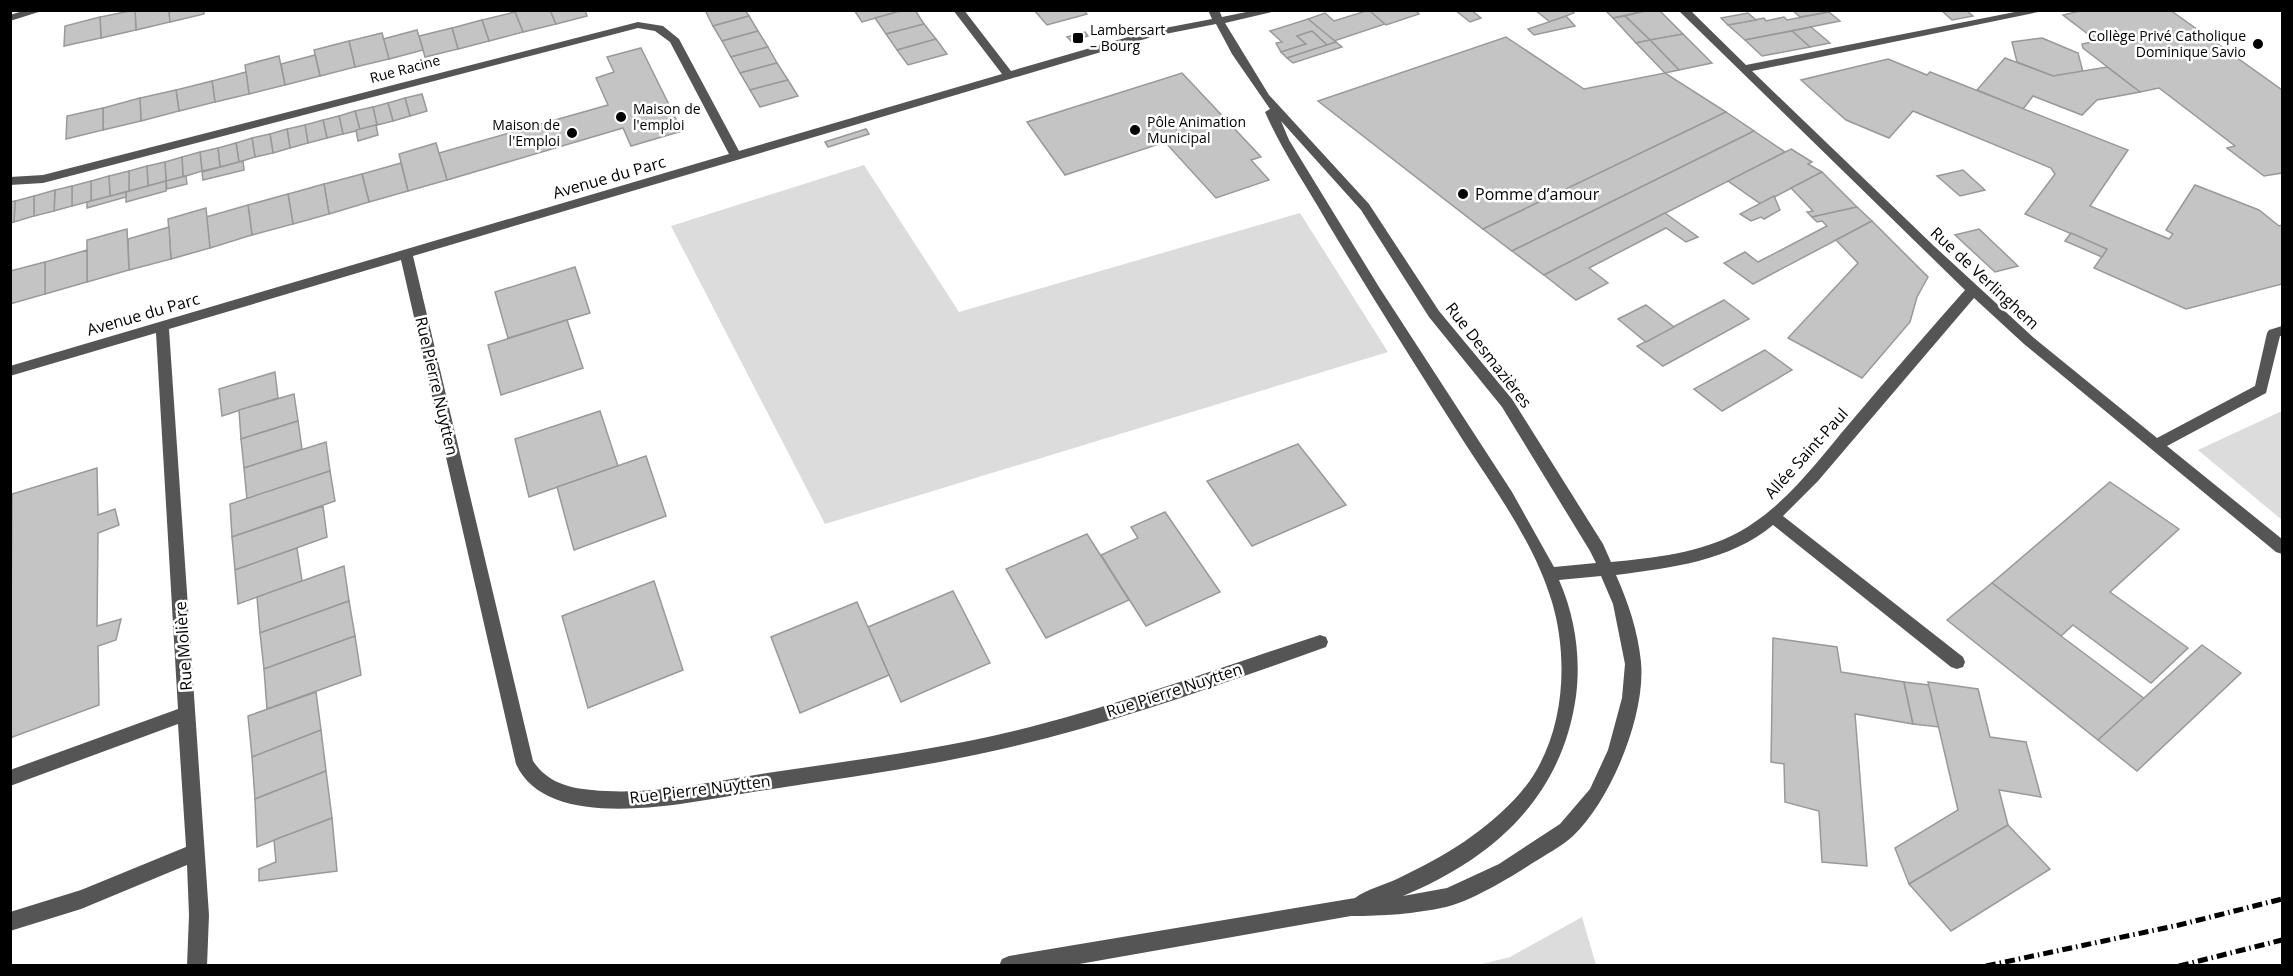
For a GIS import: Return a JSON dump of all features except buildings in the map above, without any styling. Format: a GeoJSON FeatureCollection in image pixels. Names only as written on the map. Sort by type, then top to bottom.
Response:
{"type":"FeatureCollection","features":[{"type":"Feature","properties":{"kind":"street"},"geometry":{"type":"LineString","coordinates":[[10,18],[39,10]]}},
{"type":"Feature","properties":{"kind":"street"},"geometry":{"type":"LineString","coordinates":[[958,10],[1009,76]]}},
{"type":"Feature","properties":{"kind":"street"},"geometry":{"type":"LineString","coordinates":[[1215,15],[1230,10]]}},
{"type":"Feature","properties":{"kind":"street","name":"Avenue du Parc"},"geometry":{"type":"LineString","coordinates":[[10,371],[1215,15],[1275,10]]}},
{"type":"Feature","properties":{"kind":"street","name":"Rue de Verlinghem"},"geometry":{"type":"LineString","coordinates":[[1683,10],[1973,290],[2029,341],[2283,548]]}},
{"type":"Feature","properties":{"kind":"street"},"geometry":{"type":"LineString","coordinates":[[1745,69],[2043,10]]}},
{"type":"Feature","properties":{"kind":"street","name":"Rue Desmazières"},"geometry":{"type":"LineString","coordinates":[[1215,15],[1265,97],[1365,207],[1434,314],[1507,403],[1580,520],[1607,569],[1627,625],[1633,664],[1630,698],[1617,751],[1596,795],[1566,830],[1506,870],[1448,897],[1393,907],[1351,907]]}},
{"type":"Feature","properties":{"kind":"street","name":"Rue Racine"},"geometry":{"type":"LineString","coordinates":[[10,181],[44,179],[638,25],[655,26],[666,30],[675,41],[736,158]]}},
{"type":"Feature","properties":{"kind":"street","name":"Rue Desmazières"},"geometry":{"type":"LineString","coordinates":[[1265,97],[1283,140],[1502,490],[1549,574],[1564,620],[1569,650],[1569,700],[1565,725],[1546,773],[1528,797],[1492,833],[1460,856],[1401,889],[1351,907]]}},
{"type":"Feature","properties":{"kind":"street","name":"Rue Pierre Nuytten"},"geometry":{"type":"LineString","coordinates":[[406,254],[525,764],[533,778],[548,788],[569,795],[628,799],[685,793],[961,750],[1069,724],[1320,642]]}},
{"type":"Feature","properties":{"kind":"street","name":"Allée Saint-Paul"},"geometry":{"type":"LineString","coordinates":[[1549,574],[1607,569],[1702,553],[1743,537],[1773,517],[1809,480],[1973,290]]}},
{"type":"Feature","properties":{"kind":"street","name":"Rue Molière"},"geometry":{"type":"LineString","coordinates":[[162,326],[199,915],[197,966]]}},
{"type":"Feature","properties":{"kind":"street"},"geometry":{"type":"LineString","coordinates":[[2157,445],[2261,389],[2274,333],[2283,331]]}},
{"type":"Feature","properties":{"kind":"street"},"geometry":{"type":"LineString","coordinates":[[1773,517],[1957,662]]}},
{"type":"Feature","properties":{"kind":"street"},"geometry":{"type":"LineString","coordinates":[[10,778],[187,713]]}},
{"type":"Feature","properties":{"kind":"street"},"geometry":{"type":"LineString","coordinates":[[10,922],[104,892],[195,852]]}},
{"type":"Feature","properties":{"kind":"street"},"geometry":{"type":"LineString","coordinates":[[1009,966],[1351,907]]}},
{"type":"Feature","properties":{"kind":"shaded area"},"geometry":{"type":"Polygon","coordinates":[[[864,165],[959,312],[1300,213],[1388,352],[825,524],[671,226],[864,165]]]}},
{"type":"Feature","properties":{"kind":"shaded area"},"geometry":{"type":"Polygon","coordinates":[[[2282,411],[2282,520],[2198,450],[2282,411]]]}},
{"type":"Feature","properties":{"kind":"shaded area"},"geometry":{"type":"Polygon","coordinates":[[[1582,917],[1596,965],[1478,965],[1510,957],[1582,917]]]}},
{"type":"Feature","properties":{"kind":"railway"},"geometry":{"type":"LineString","coordinates":[[1986,966],[2179,925],[2282,899]]}},
{"type":"Feature","properties":{"kind":"railway"},"geometry":{"type":"LineString","coordinates":[[2179,966],[2282,940]]}},
{"type":"Feature","properties":{"kind":"place","name":"Lambersart – Bourg"},"geometry":{"type":"Point","coordinates":[1078,38]}},
{"type":"Feature","properties":{"kind":"place","name":"Collège Privé Catholique Dominique Savio"},"geometry":{"type":"Point","coordinates":[2258,44]}},
{"type":"Feature","properties":{"kind":"place","name":"Maison de l'emploi"},"geometry":{"type":"Point","coordinates":[621,117]}},
{"type":"Feature","properties":{"kind":"place","name":"Pôle Animation Municipal"},"geometry":{"type":"Point","coordinates":[1135,130]}},
{"type":"Feature","properties":{"kind":"place","name":"Maison de l'Emploi"},"geometry":{"type":"Point","coordinates":[572,133]}},
{"type":"Feature","properties":{"kind":"place","name":"Pomme d’amour"},"geometry":{"type":"Point","coordinates":[1463,194]}}]}
